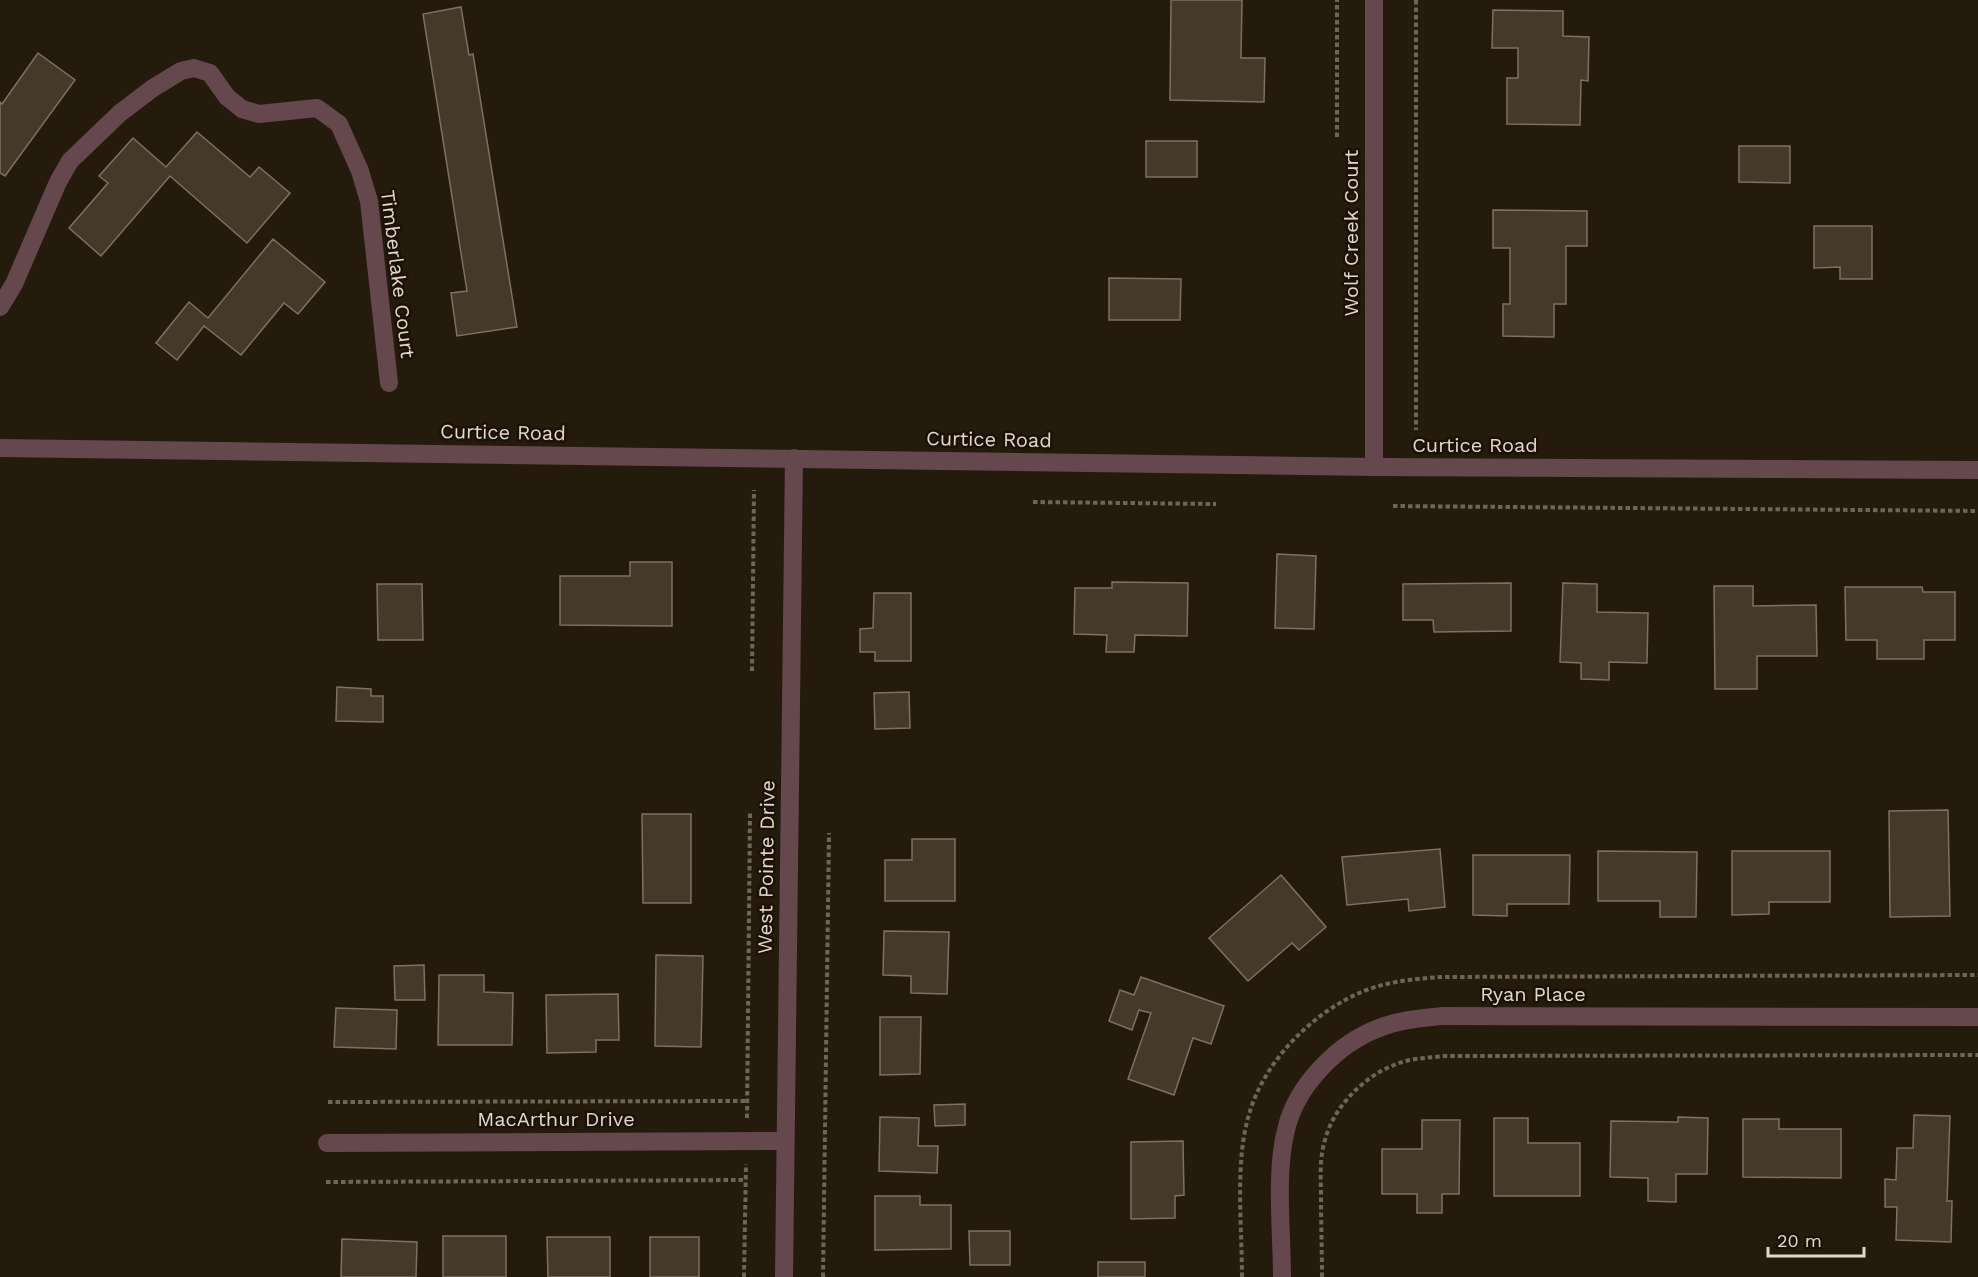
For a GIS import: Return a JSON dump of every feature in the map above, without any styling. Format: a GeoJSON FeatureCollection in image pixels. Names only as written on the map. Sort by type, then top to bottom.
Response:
{"type":"FeatureCollection","features":[{"type":"Feature","properties":{"kind":"street","name":"Wolf Creek Court"},"geometry":{"type":"LineString","coordinates":[[1374,0],[1374,467]]}},
{"type":"Feature","properties":{"kind":"street","name":"Timberlake Court"},"geometry":{"type":"LineString","coordinates":[[0,307],[14,284],[58,182],[70,161],[120,112],[153,87],[180,71],[194,68],[210,73],[227,97],[242,109],[260,114],[317,108],[339,124],[360,171],[369,201],[389,383]]}},
{"type":"Feature","properties":{"kind":"street","name":"Curtice Road"},"geometry":{"type":"LineString","coordinates":[[0,448],[1374,467],[1978,470]]}},
{"type":"Feature","properties":{"kind":"street","name":"West Pointe Drive"},"geometry":{"type":"LineString","coordinates":[[784,1277],[794,458]]}},
{"type":"Feature","properties":{"kind":"street","name":"Ryan Place"},"geometry":{"type":"LineString","coordinates":[[1282,1277],[1281,1162],[1286,1128],[1294,1106],[1306,1087],[1337,1053],[1379,1028],[1409,1019],[1442,1016],[1978,1017]]}},
{"type":"Feature","properties":{"kind":"street","name":"MacArthur Drive"},"geometry":{"type":"LineString","coordinates":[[327,1143],[785,1141]]}},
{"type":"Feature","properties":{"kind":"path"},"geometry":{"type":"LineString","coordinates":[[1336,137],[1337,0]]}},
{"type":"Feature","properties":{"kind":"path"},"geometry":{"type":"LineString","coordinates":[[1416,0],[1416,430]]}},
{"type":"Feature","properties":{"kind":"path"},"geometry":{"type":"LineString","coordinates":[[752,671],[754,490]]}},
{"type":"Feature","properties":{"kind":"path"},"geometry":{"type":"LineString","coordinates":[[1033,502],[1216,504]]}},
{"type":"Feature","properties":{"kind":"path"},"geometry":{"type":"LineString","coordinates":[[1393,506],[1978,511]]}},
{"type":"Feature","properties":{"kind":"path"},"geometry":{"type":"LineString","coordinates":[[744,1277],[750,813]]}},
{"type":"Feature","properties":{"kind":"path"},"geometry":{"type":"LineString","coordinates":[[823,1277],[829,833]]}},
{"type":"Feature","properties":{"kind":"path"},"geometry":{"type":"LineString","coordinates":[[1322,1277],[1321,1165],[1325,1139],[1338,1110],[1351,1096],[1363,1084],[1394,1065],[1416,1059],[1444,1056],[1978,1055]]}},
{"type":"Feature","properties":{"kind":"path"},"geometry":{"type":"LineString","coordinates":[[328,1102],[747,1101]]}},
{"type":"Feature","properties":{"kind":"path"},"geometry":{"type":"LineString","coordinates":[[326,1182],[746,1180]]}},
{"type":"Feature","properties":{"kind":"building"},"geometry":{"type":"Polygon","coordinates":[[[1171,0],[1242,0],[1241,58],[1265,58],[1264,102],[1170,100],[1171,0]]]}},
{"type":"Feature","properties":{"kind":"building"},"geometry":{"type":"Polygon","coordinates":[[[461,7],[469,55],[473,54],[517,327],[457,336],[451,293],[467,291],[423,14],[461,7]]]}},
{"type":"Feature","properties":{"kind":"building"},"geometry":{"type":"Polygon","coordinates":[[[1493,10],[1563,11],[1563,36],[1589,37],[1588,81],[1581,80],[1580,125],[1507,124],[1507,78],[1518,78],[1518,48],[1492,48],[1493,10]]]}},
{"type":"Feature","properties":{"kind":"building"},"geometry":{"type":"Polygon","coordinates":[[[38,53],[75,80],[5,176],[0,173],[0,102],[2,104],[38,53]]]}},
{"type":"Feature","properties":{"kind":"building"},"geometry":{"type":"Polygon","coordinates":[[[197,132],[250,177],[259,167],[290,193],[247,243],[170,176],[101,256],[69,228],[108,183],[99,176],[133,138],[166,167],[197,132]]]}},
{"type":"Feature","properties":{"kind":"building"},"geometry":{"type":"Polygon","coordinates":[[[1146,141],[1197,141],[1197,177],[1146,177],[1146,141]]]}},
{"type":"Feature","properties":{"kind":"building"},"geometry":{"type":"Polygon","coordinates":[[[1739,146],[1790,146],[1790,183],[1739,182],[1739,146]]]}},
{"type":"Feature","properties":{"kind":"building"},"geometry":{"type":"Polygon","coordinates":[[[1493,210],[1587,211],[1587,246],[1566,246],[1566,304],[1554,304],[1554,337],[1503,336],[1503,304],[1510,304],[1510,248],[1493,248],[1493,210]]]}},
{"type":"Feature","properties":{"kind":"building"},"geometry":{"type":"Polygon","coordinates":[[[1814,226],[1872,226],[1872,279],[1840,279],[1840,267],[1814,268],[1814,226]]]}},
{"type":"Feature","properties":{"kind":"building"},"geometry":{"type":"Polygon","coordinates":[[[273,239],[325,282],[298,314],[284,303],[241,355],[204,326],[177,360],[156,343],[189,302],[208,318],[273,239]]]}},
{"type":"Feature","properties":{"kind":"building"},"geometry":{"type":"Polygon","coordinates":[[[1109,278],[1181,279],[1180,320],[1109,320],[1109,278]]]}},
{"type":"Feature","properties":{"kind":"building"},"geometry":{"type":"Polygon","coordinates":[[[1277,554],[1316,556],[1314,629],[1275,628],[1277,554]]]}},
{"type":"Feature","properties":{"kind":"building"},"geometry":{"type":"Polygon","coordinates":[[[630,562],[672,562],[672,626],[560,625],[560,576],[630,576],[630,562]]]}},
{"type":"Feature","properties":{"kind":"building"},"geometry":{"type":"Polygon","coordinates":[[[1112,582],[1188,583],[1187,636],[1135,635],[1134,652],[1106,652],[1107,635],[1074,634],[1075,588],[1112,588],[1112,582]]]}},
{"type":"Feature","properties":{"kind":"building"},"geometry":{"type":"Polygon","coordinates":[[[1511,583],[1511,631],[1434,632],[1433,620],[1403,620],[1403,584],[1511,583]]]}},
{"type":"Feature","properties":{"kind":"building"},"geometry":{"type":"Polygon","coordinates":[[[1563,583],[1597,584],[1597,612],[1648,613],[1647,663],[1609,662],[1609,680],[1581,679],[1581,663],[1560,662],[1563,583]]]}},
{"type":"Feature","properties":{"kind":"building"},"geometry":{"type":"Polygon","coordinates":[[[377,584],[422,584],[423,640],[378,640],[377,584]]]}},
{"type":"Feature","properties":{"kind":"building"},"geometry":{"type":"Polygon","coordinates":[[[1714,586],[1753,586],[1753,606],[1816,605],[1817,656],[1757,656],[1757,689],[1715,689],[1714,586]]]}},
{"type":"Feature","properties":{"kind":"building"},"geometry":{"type":"Polygon","coordinates":[[[1845,587],[1922,587],[1923,592],[1955,592],[1955,640],[1924,640],[1924,659],[1877,659],[1877,640],[1846,640],[1845,587]]]}},
{"type":"Feature","properties":{"kind":"building"},"geometry":{"type":"Polygon","coordinates":[[[874,593],[911,593],[911,661],[875,661],[875,652],[860,652],[860,629],[873,628],[874,593]]]}},
{"type":"Feature","properties":{"kind":"building"},"geometry":{"type":"Polygon","coordinates":[[[337,687],[371,689],[371,696],[383,696],[383,722],[336,721],[337,687]]]}},
{"type":"Feature","properties":{"kind":"building"},"geometry":{"type":"Polygon","coordinates":[[[909,692],[910,728],[875,729],[874,693],[909,692]]]}},
{"type":"Feature","properties":{"kind":"building"},"geometry":{"type":"Polygon","coordinates":[[[1948,810],[1950,916],[1890,917],[1889,811],[1948,810]]]}},
{"type":"Feature","properties":{"kind":"building"},"geometry":{"type":"Polygon","coordinates":[[[642,814],[691,814],[691,903],[643,903],[642,814]]]}},
{"type":"Feature","properties":{"kind":"building"},"geometry":{"type":"Polygon","coordinates":[[[912,839],[955,839],[955,901],[885,901],[885,860],[912,860],[912,839]]]}},
{"type":"Feature","properties":{"kind":"building"},"geometry":{"type":"Polygon","coordinates":[[[1440,849],[1445,907],[1409,911],[1408,899],[1347,905],[1342,857],[1440,849]]]}},
{"type":"Feature","properties":{"kind":"building"},"geometry":{"type":"Polygon","coordinates":[[[1598,851],[1697,852],[1696,917],[1660,917],[1660,901],[1598,901],[1598,851]]]}},
{"type":"Feature","properties":{"kind":"building"},"geometry":{"type":"Polygon","coordinates":[[[1732,851],[1830,851],[1830,902],[1769,902],[1769,914],[1732,915],[1732,851]]]}},
{"type":"Feature","properties":{"kind":"building"},"geometry":{"type":"Polygon","coordinates":[[[1473,855],[1570,855],[1569,904],[1507,904],[1507,916],[1473,915],[1473,855]]]}},
{"type":"Feature","properties":{"kind":"building"},"geometry":{"type":"Polygon","coordinates":[[[1281,875],[1326,927],[1299,950],[1292,943],[1248,981],[1209,938],[1281,875]]]}},
{"type":"Feature","properties":{"kind":"building"},"geometry":{"type":"Polygon","coordinates":[[[884,931],[949,932],[947,994],[911,993],[911,976],[883,975],[884,931]]]}},
{"type":"Feature","properties":{"kind":"building"},"geometry":{"type":"Polygon","coordinates":[[[656,955],[703,956],[701,1047],[655,1046],[656,955]]]}},
{"type":"Feature","properties":{"kind":"building"},"geometry":{"type":"Polygon","coordinates":[[[424,965],[425,1000],[395,1000],[394,966],[424,965]]]}},
{"type":"Feature","properties":{"kind":"building"},"geometry":{"type":"Polygon","coordinates":[[[439,975],[484,975],[484,992],[513,993],[512,1045],[438,1045],[439,975]]]}},
{"type":"Feature","properties":{"kind":"building"},"geometry":{"type":"Polygon","coordinates":[[[1141,977],[1224,1006],[1211,1044],[1193,1038],[1174,1095],[1128,1079],[1151,1013],[1139,1010],[1132,1030],[1109,1021],[1120,990],[1134,995],[1141,977]]]}},
{"type":"Feature","properties":{"kind":"building"},"geometry":{"type":"Polygon","coordinates":[[[618,994],[619,1040],[596,1040],[596,1052],[547,1053],[546,995],[618,994]]]}},
{"type":"Feature","properties":{"kind":"building"},"geometry":{"type":"Polygon","coordinates":[[[336,1008],[397,1010],[396,1049],[334,1047],[336,1008]]]}},
{"type":"Feature","properties":{"kind":"building"},"geometry":{"type":"Polygon","coordinates":[[[880,1017],[921,1017],[920,1074],[880,1075],[880,1017]]]}},
{"type":"Feature","properties":{"kind":"building"},"geometry":{"type":"Polygon","coordinates":[[[965,1104],[965,1125],[935,1126],[934,1105],[965,1104]]]}},
{"type":"Feature","properties":{"kind":"building"},"geometry":{"type":"Polygon","coordinates":[[[1914,1115],[1950,1116],[1947,1201],[1952,1201],[1951,1242],[1896,1240],[1897,1207],[1885,1207],[1885,1179],[1896,1180],[1897,1148],[1913,1148],[1914,1115]]]}},
{"type":"Feature","properties":{"kind":"building"},"geometry":{"type":"Polygon","coordinates":[[[880,1117],[919,1118],[918,1146],[938,1146],[937,1173],[879,1171],[880,1117]]]}},
{"type":"Feature","properties":{"kind":"building"},"geometry":{"type":"Polygon","coordinates":[[[1678,1117],[1708,1118],[1707,1174],[1676,1174],[1676,1202],[1648,1201],[1648,1178],[1610,1177],[1611,1121],[1678,1122],[1678,1117]]]}},
{"type":"Feature","properties":{"kind":"building"},"geometry":{"type":"Polygon","coordinates":[[[1494,1118],[1528,1118],[1528,1143],[1580,1143],[1580,1196],[1494,1196],[1494,1118]]]}},
{"type":"Feature","properties":{"kind":"building"},"geometry":{"type":"Polygon","coordinates":[[[1743,1119],[1779,1119],[1779,1129],[1841,1129],[1841,1178],[1743,1177],[1743,1119]]]}},
{"type":"Feature","properties":{"kind":"building"},"geometry":{"type":"Polygon","coordinates":[[[1422,1120],[1460,1120],[1459,1194],[1442,1194],[1442,1213],[1417,1213],[1417,1194],[1382,1194],[1382,1149],[1422,1149],[1422,1120]]]}},
{"type":"Feature","properties":{"kind":"building"},"geometry":{"type":"Polygon","coordinates":[[[1183,1141],[1184,1195],[1175,1196],[1175,1218],[1131,1219],[1131,1142],[1183,1141]]]}},
{"type":"Feature","properties":{"kind":"building"},"geometry":{"type":"Polygon","coordinates":[[[875,1196],[920,1196],[920,1205],[951,1205],[951,1249],[875,1250],[875,1196]]]}},
{"type":"Feature","properties":{"kind":"building"},"geometry":{"type":"Polygon","coordinates":[[[969,1231],[1010,1231],[1010,1265],[970,1265],[969,1231]]]}},
{"type":"Feature","properties":{"kind":"building"},"geometry":{"type":"Polygon","coordinates":[[[443,1236],[506,1236],[506,1277],[443,1277],[443,1236]]]}},
{"type":"Feature","properties":{"kind":"building"},"geometry":{"type":"Polygon","coordinates":[[[547,1237],[610,1237],[610,1277],[548,1277],[547,1237]]]}},
{"type":"Feature","properties":{"kind":"building"},"geometry":{"type":"Polygon","coordinates":[[[650,1237],[699,1237],[699,1277],[650,1277],[650,1237]]]}},
{"type":"Feature","properties":{"kind":"building"},"geometry":{"type":"Polygon","coordinates":[[[342,1239],[417,1242],[416,1277],[341,1277],[342,1239]]]}},
{"type":"Feature","properties":{"kind":"building"},"geometry":{"type":"Polygon","coordinates":[[[1098,1262],[1145,1262],[1145,1277],[1098,1277],[1098,1262]]]}}]}
